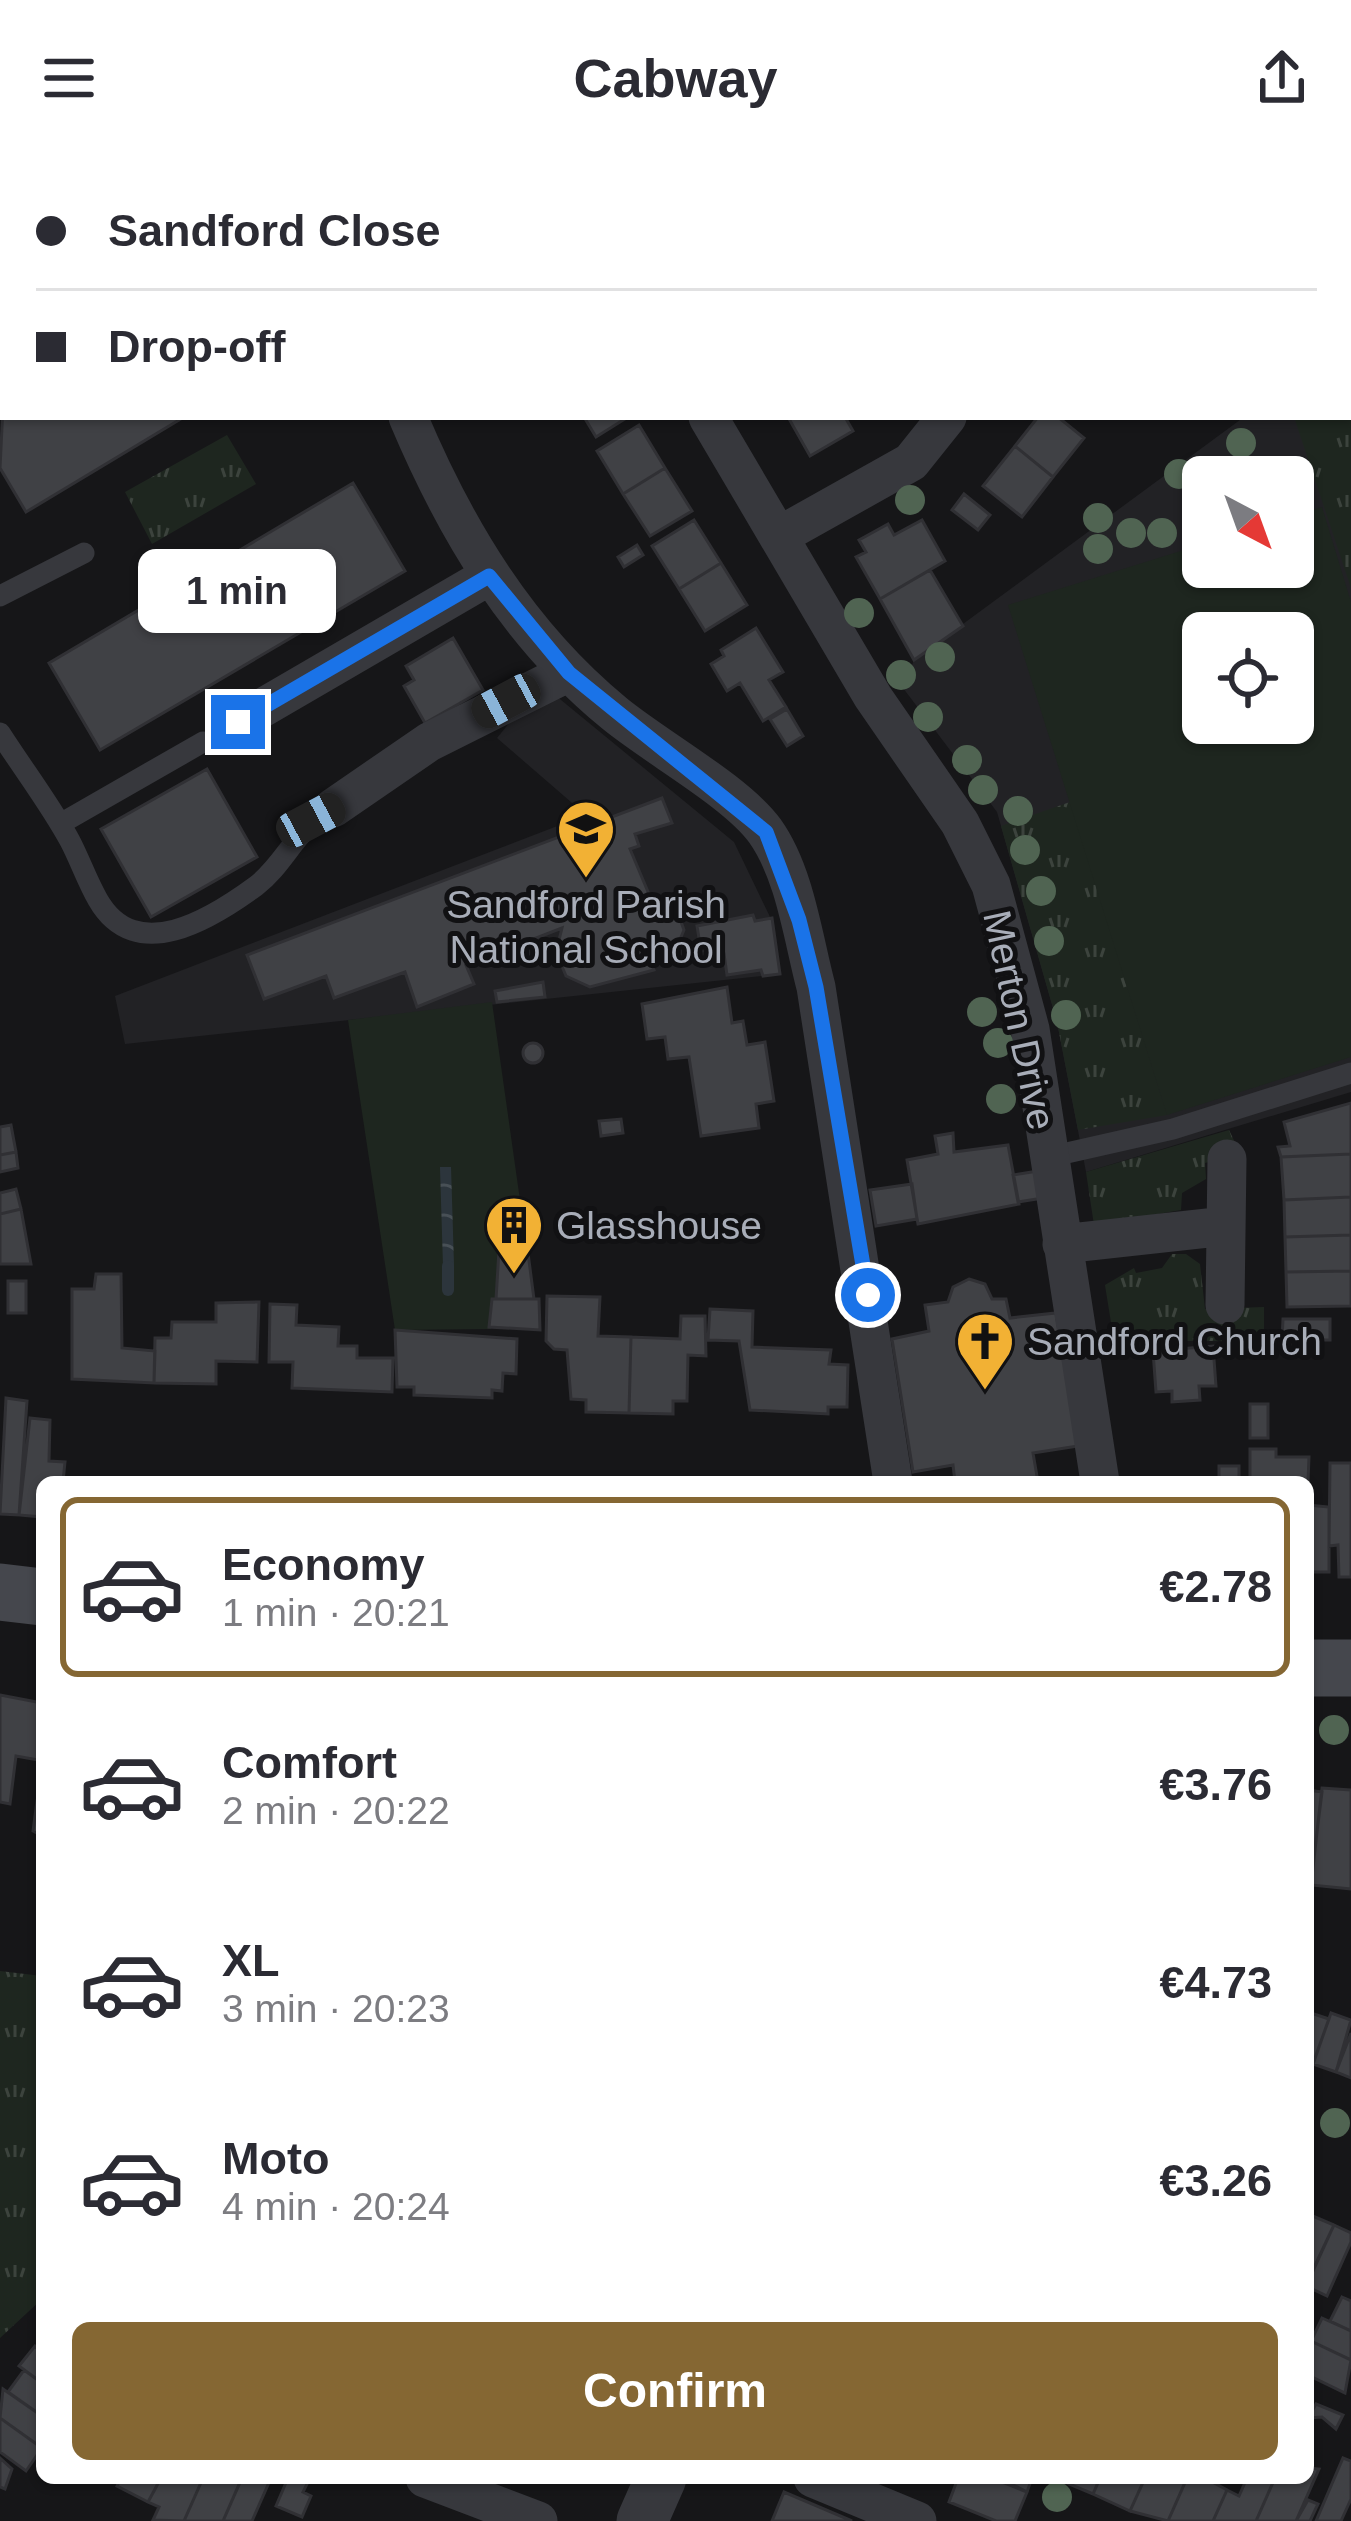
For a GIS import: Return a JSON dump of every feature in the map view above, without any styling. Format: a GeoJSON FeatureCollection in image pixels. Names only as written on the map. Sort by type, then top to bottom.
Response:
{"type":"FeatureCollection","features":[{"type":"Feature","properties":{"kind":"main road"},"geometry":{"type":"LineString","coordinates":[[0,1592],[36,1596]]}},
{"type":"Feature","properties":{"kind":"main road"},"geometry":{"type":"LineString","coordinates":[[1314,1668],[1351,1668]]}},
{"type":"Feature","properties":{"kind":"street"},"geometry":{"type":"LineString","coordinates":[[410,420],[489,576],[569,673],[656,747],[745,810],[766,832],[816,987],[887,1414],[892,1476]]}},
{"type":"Feature","properties":{"kind":"street","name":"Merton Drive"},"geometry":{"type":"LineString","coordinates":[[710,420],[873,697],[960,823],[991,885],[1030,1029],[1099,1476]]}},
{"type":"Feature","properties":{"kind":"street"},"geometry":{"type":"LineString","coordinates":[[779,536],[911,461],[944,420]]}},
{"type":"Feature","properties":{"kind":"street"},"geometry":{"type":"LineString","coordinates":[[238,722],[489,576]]}},
{"type":"Feature","properties":{"kind":"street"},"geometry":{"type":"LineString","coordinates":[[333,808],[430,742],[569,673]]}},
{"type":"Feature","properties":{"kind":"street"},"geometry":{"type":"LineString","coordinates":[[1225,1305],[1227,1159]]}},
{"type":"Feature","properties":{"kind":"street"},"geometry":{"type":"LineString","coordinates":[[1062,1244],[1226,1226]]}},
{"type":"Feature","properties":{"kind":"street"},"geometry":{"type":"LineString","coordinates":[[441,2484],[538,2521]]}},
{"type":"Feature","properties":{"kind":"street"},"geometry":{"type":"LineString","coordinates":[[642,2521],[658,2484]]}},
{"type":"Feature","properties":{"kind":"street"},"geometry":{"type":"LineString","coordinates":[[828,2484],[917,2521]]}},
{"type":"Feature","properties":{"kind":"lane"},"geometry":{"type":"LineString","coordinates":[[0,596],[84,553]]}},
{"type":"Feature","properties":{"kind":"lane"},"geometry":{"type":"LineString","coordinates":[[0,733],[60,824],[100,904],[124,928],[158,936],[235,901],[264,880],[311,820],[333,808]]}},
{"type":"Feature","properties":{"kind":"lane"},"geometry":{"type":"LineString","coordinates":[[60,824],[203,742]]}},
{"type":"Feature","properties":{"kind":"lane"},"geometry":{"type":"LineString","coordinates":[[1049,1156],[1173,1129],[1351,1073]]}},
{"type":"Feature","properties":{"kind":"shaded area"},"geometry":{"type":"Polygon","coordinates":[[[1240,420],[1351,420],[1351,1092],[1086,1172],[1057,1022],[997,812],[903,688],[914,660],[1182,463],[1182,588],[1314,588],[1314,456],[1191,456],[1240,420]]]}},
{"type":"Feature","properties":{"kind":"shaded area","name":"Sandford Parish National School"},"geometry":{"type":"Polygon","coordinates":[[[555,695],[734,842],[771,919],[780,974],[125,1044],[115,996],[586,815],[497,738],[515,716],[555,695]]]}},
{"type":"Feature","properties":{"kind":"green space"},"geometry":{"type":"Polygon","coordinates":[[[1295,420],[1351,420],[1351,588],[1314,477],[1314,456],[1307,456],[1295,420]]]}},
{"type":"Feature","properties":{"kind":"green space"},"geometry":{"type":"Polygon","coordinates":[[[227,435],[256,484],[152,544],[125,492],[227,435]]]}},
{"type":"Feature","properties":{"kind":"green space"},"geometry":{"type":"Polygon","coordinates":[[[1322,507],[1351,602],[1351,1057],[1167,1115],[1008,605],[1182,551],[1182,588],[1314,588],[1314,509],[1322,507]]]}},
{"type":"Feature","properties":{"kind":"green space"},"geometry":{"type":"Polygon","coordinates":[[[1070,802],[1167,1115],[1078,1130],[1057,1022],[1001,826],[1070,802]]]}},
{"type":"Feature","properties":{"kind":"green space"},"geometry":{"type":"Polygon","coordinates":[[[492,1002],[534,1299],[492,1299],[491,1329],[395,1330],[348,1020],[492,1002]]]}},
{"type":"Feature","properties":{"kind":"green space"},"geometry":{"type":"Polygon","coordinates":[[[1229,1130],[1240,1153],[1205,1163],[1206,1179],[1182,1193],[1181,1210],[1094,1225],[1086,1172],[1229,1130]]]}},
{"type":"Feature","properties":{"kind":"green space"},"geometry":{"type":"Polygon","coordinates":[[[1172,1254],[1186,1254],[1200,1264],[1205,1309],[1264,1307],[1264,1341],[1114,1341],[1105,1285],[1134,1268],[1136,1273],[1162,1268],[1172,1254]]]}},
{"type":"Feature","properties":{"kind":"green space"},"geometry":{"type":"Polygon","coordinates":[[[0,1971],[36,1975],[36,2305],[0,2338],[0,1971]]]}},
{"type":"Feature","properties":{"kind":"water"},"geometry":{"type":"Polygon","coordinates":[[[440,1167],[451,1167],[454,1266],[443,1266],[440,1167]]]}},
{"type":"Feature","properties":{"kind":"building"},"geometry":{"type":"Polygon","coordinates":[[[2,420],[179,420],[26,512],[0,468],[2,420]]]}},
{"type":"Feature","properties":{"kind":"building"},"geometry":{"type":"Polygon","coordinates":[[[586,420],[623,420],[596,437],[586,420]]]}},
{"type":"Feature","properties":{"kind":"building"},"geometry":{"type":"Polygon","coordinates":[[[790,420],[847,420],[853,431],[810,456],[790,420]]]}},
{"type":"Feature","properties":{"kind":"building"},"geometry":{"type":"Polygon","coordinates":[[[1036,420],[1062,420],[1084,438],[1053,477],[1015,446],[1036,420]]]}},
{"type":"Feature","properties":{"kind":"building"},"geometry":{"type":"Polygon","coordinates":[[[639,425],[665,468],[623,494],[597,451],[639,425]]]}},
{"type":"Feature","properties":{"kind":"building"},"geometry":{"type":"Polygon","coordinates":[[[1015,446],[1053,477],[1022,517],[983,486],[1015,446]]]}},
{"type":"Feature","properties":{"kind":"building"},"geometry":{"type":"Polygon","coordinates":[[[665,468],[692,511],[650,536],[623,494],[665,468]]]}},
{"type":"Feature","properties":{"kind":"building"},"geometry":{"type":"Polygon","coordinates":[[[353,483],[405,571],[100,750],[49,663],[353,483]]]}},
{"type":"Feature","properties":{"kind":"building"},"geometry":{"type":"Polygon","coordinates":[[[964,494],[990,515],[978,530],[952,510],[964,494]]]}},
{"type":"Feature","properties":{"kind":"building"},"geometry":{"type":"Polygon","coordinates":[[[694,520],[721,563],[679,589],[652,546],[694,520]]]}},
{"type":"Feature","properties":{"kind":"building"},"geometry":{"type":"Polygon","coordinates":[[[922,520],[945,561],[880,599],[856,557],[866,552],[859,540],[888,524],[894,535],[922,520]]]}},
{"type":"Feature","properties":{"kind":"building"},"geometry":{"type":"Polygon","coordinates":[[[637,545],[643,555],[624,567],[618,557],[637,545]]]}},
{"type":"Feature","properties":{"kind":"building"},"geometry":{"type":"Polygon","coordinates":[[[721,563],[747,605],[705,631],[679,589],[721,563]]]}},
{"type":"Feature","properties":{"kind":"building"},"geometry":{"type":"Polygon","coordinates":[[[930,570],[963,626],[914,660],[880,599],[930,570]]]}},
{"type":"Feature","properties":{"kind":"building"},"geometry":{"type":"Polygon","coordinates":[[[756,628],[783,672],[769,680],[786,707],[763,721],[740,683],[727,691],[711,664],[724,656],[721,650],[756,628]]]}},
{"type":"Feature","properties":{"kind":"building"},"geometry":{"type":"Polygon","coordinates":[[[453,638],[483,690],[425,723],[404,686],[414,680],[406,666],[453,638]]]}},
{"type":"Feature","properties":{"kind":"building"},"geometry":{"type":"Polygon","coordinates":[[[787,709],[803,736],[787,746],[770,719],[787,709]]]}},
{"type":"Feature","properties":{"kind":"building"},"geometry":{"type":"Polygon","coordinates":[[[207,769],[257,857],[151,917],[101,829],[207,769]]]}},
{"type":"Feature","properties":{"kind":"building"},"geometry":{"type":"Polygon","coordinates":[[[662,798],[672,823],[635,834],[639,846],[630,849],[649,894],[675,905],[684,930],[673,956],[651,963],[654,970],[590,987],[566,976],[556,952],[562,928],[466,965],[474,984],[417,1007],[405,972],[334,998],[326,976],[264,999],[247,955],[662,798]]]}},
{"type":"Feature","properties":{"kind":"building"},"geometry":{"type":"Polygon","coordinates":[[[753,915],[755,921],[772,918],[780,974],[763,976],[761,970],[727,975],[724,954],[715,955],[714,949],[701,951],[697,926],[753,915]]]}},
{"type":"Feature","properties":{"kind":"building"},"geometry":{"type":"Polygon","coordinates":[[[543,982],[545,997],[497,1002],[495,991],[543,982]]]}},
{"type":"Feature","properties":{"kind":"building"},"geometry":{"type":"Polygon","coordinates":[[[727,987],[732,1023],[743,1021],[747,1045],[765,1042],[774,1101],[756,1104],[759,1128],[701,1136],[689,1057],[668,1059],[665,1037],[647,1039],[642,1004],[727,987]]]}},
{"type":"Feature","properties":{"kind":"building"},"geometry":{"type":"Polygon","coordinates":[[[533,1043],[543,1053],[533,1063],[523,1053],[533,1043]]]}},
{"type":"Feature","properties":{"kind":"building"},"geometry":{"type":"Polygon","coordinates":[[[1351,1103],[1351,1154],[1281,1157],[1278,1147],[1290,1146],[1284,1122],[1351,1103]]]}},
{"type":"Feature","properties":{"kind":"building"},"geometry":{"type":"Polygon","coordinates":[[[621,1119],[623,1133],[601,1136],[599,1121],[621,1119]]]}},
{"type":"Feature","properties":{"kind":"building"},"geometry":{"type":"Polygon","coordinates":[[[11,1125],[16,1152],[0,1155],[0,1127],[11,1125]]]}},
{"type":"Feature","properties":{"kind":"building"},"geometry":{"type":"Polygon","coordinates":[[[953,1133],[954,1152],[1008,1145],[1019,1204],[918,1224],[907,1160],[938,1154],[935,1136],[953,1133]]]}},
{"type":"Feature","properties":{"kind":"building"},"geometry":{"type":"Polygon","coordinates":[[[16,1152],[18,1168],[0,1172],[0,1155],[16,1152]]]}},
{"type":"Feature","properties":{"kind":"building"},"geometry":{"type":"Polygon","coordinates":[[[1351,1154],[1351,1197],[1284,1200],[1281,1157],[1351,1154]]]}},
{"type":"Feature","properties":{"kind":"building"},"geometry":{"type":"Polygon","coordinates":[[[1038,1171],[1043,1198],[1018,1202],[1013,1175],[1038,1171]]]}},
{"type":"Feature","properties":{"kind":"building"},"geometry":{"type":"Polygon","coordinates":[[[912,1184],[917,1219],[876,1226],[870,1190],[912,1184]]]}},
{"type":"Feature","properties":{"kind":"building"},"geometry":{"type":"Polygon","coordinates":[[[16,1189],[21,1209],[0,1214],[0,1193],[16,1189]]]}},
{"type":"Feature","properties":{"kind":"building"},"geometry":{"type":"Polygon","coordinates":[[[1351,1197],[1351,1235],[1285,1237],[1284,1200],[1351,1197]]]}},
{"type":"Feature","properties":{"kind":"building"},"geometry":{"type":"Polygon","coordinates":[[[21,1209],[31,1264],[0,1264],[0,1214],[21,1209]]]}},
{"type":"Feature","properties":{"kind":"building"},"geometry":{"type":"Polygon","coordinates":[[[1351,1235],[1351,1271],[1286,1272],[1285,1237],[1351,1235]]]}},
{"type":"Feature","properties":{"kind":"building","name":"Glasshouse"},"geometry":{"type":"Polygon","coordinates":[[[499,1250],[528,1253],[534,1299],[496,1299],[499,1250]]]}},
{"type":"Feature","properties":{"kind":"building"},"geometry":{"type":"Polygon","coordinates":[[[1351,1271],[1351,1306],[1287,1307],[1286,1272],[1351,1271]]]}},
{"type":"Feature","properties":{"kind":"building"},"geometry":{"type":"Polygon","coordinates":[[[96,1274],[121,1274],[122,1348],[155,1351],[154,1383],[72,1379],[72,1289],[94,1289],[96,1274]]]}},
{"type":"Feature","properties":{"kind":"building","name":"Sandford Church"},"geometry":{"type":"Polygon","coordinates":[[[969,1279],[985,1284],[992,1299],[1006,1299],[1010,1318],[1056,1313],[1078,1446],[1033,1453],[1037,1476],[954,1476],[953,1465],[913,1472],[892,1339],[929,1331],[925,1305],[948,1302],[953,1287],[969,1279]]]}},
{"type":"Feature","properties":{"kind":"building"},"geometry":{"type":"Polygon","coordinates":[[[8,1281],[26,1281],[26,1313],[8,1313],[8,1281]]]}},
{"type":"Feature","properties":{"kind":"building"},"geometry":{"type":"Polygon","coordinates":[[[547,1296],[600,1297],[598,1336],[631,1337],[629,1413],[586,1412],[586,1400],[571,1399],[567,1350],[554,1349],[546,1341],[547,1296]]]}},
{"type":"Feature","properties":{"kind":"building"},"geometry":{"type":"Polygon","coordinates":[[[492,1299],[539,1299],[540,1330],[489,1327],[492,1299]]]}},
{"type":"Feature","properties":{"kind":"building"},"geometry":{"type":"Polygon","coordinates":[[[259,1302],[257,1362],[216,1361],[216,1384],[154,1383],[155,1338],[171,1338],[172,1322],[216,1322],[216,1303],[259,1302]]]}},
{"type":"Feature","properties":{"kind":"building"},"geometry":{"type":"Polygon","coordinates":[[[270,1304],[297,1305],[296,1325],[339,1327],[338,1346],[357,1346],[357,1358],[393,1358],[392,1392],[292,1388],[293,1362],[269,1362],[270,1304]]]}},
{"type":"Feature","properties":{"kind":"building"},"geometry":{"type":"Polygon","coordinates":[[[710,1309],[753,1311],[752,1347],[831,1350],[829,1364],[848,1365],[847,1407],[828,1407],[828,1414],[750,1410],[739,1341],[708,1340],[710,1309]]]}},
{"type":"Feature","properties":{"kind":"building"},"geometry":{"type":"Polygon","coordinates":[[[681,1316],[705,1316],[706,1356],[688,1355],[687,1401],[673,1401],[673,1414],[629,1413],[631,1337],[680,1339],[681,1316]]]}},
{"type":"Feature","properties":{"kind":"building"},"geometry":{"type":"Polygon","coordinates":[[[1283,1319],[1330,1319],[1330,1340],[1282,1340],[1283,1319]]]}},
{"type":"Feature","properties":{"kind":"building"},"geometry":{"type":"Polygon","coordinates":[[[395,1330],[517,1339],[516,1374],[503,1373],[502,1391],[492,1390],[492,1398],[414,1395],[414,1387],[397,1387],[395,1330]]]}},
{"type":"Feature","properties":{"kind":"building"},"geometry":{"type":"Polygon","coordinates":[[[1213,1346],[1216,1386],[1199,1386],[1200,1400],[1172,1402],[1172,1391],[1156,1392],[1153,1351],[1213,1346]]]}},
{"type":"Feature","properties":{"kind":"building"},"geometry":{"type":"Polygon","coordinates":[[[6,1398],[27,1401],[19,1515],[0,1514],[6,1398]]]}},
{"type":"Feature","properties":{"kind":"building"},"geometry":{"type":"Polygon","coordinates":[[[1250,1404],[1268,1404],[1268,1438],[1250,1438],[1250,1404]]]}},
{"type":"Feature","properties":{"kind":"building"},"geometry":{"type":"Polygon","coordinates":[[[30,1418],[50,1420],[49,1461],[65,1462],[64,1476],[36,1476],[36,1516],[19,1515],[30,1418]]]}},
{"type":"Feature","properties":{"kind":"building"},"geometry":{"type":"Polygon","coordinates":[[[1250,1449],[1276,1449],[1276,1457],[1309,1457],[1308,1476],[1250,1476],[1250,1449]]]}},
{"type":"Feature","properties":{"kind":"building"},"geometry":{"type":"Polygon","coordinates":[[[1330,1463],[1351,1463],[1351,1577],[1339,1577],[1338,1545],[1329,1546],[1330,1463]]]}},
{"type":"Feature","properties":{"kind":"building"},"geometry":{"type":"Polygon","coordinates":[[[1219,1466],[1239,1466],[1239,1476],[1219,1476],[1219,1466]]]}},
{"type":"Feature","properties":{"kind":"building"},"geometry":{"type":"Polygon","coordinates":[[[1314,1506],[1329,1507],[1329,1572],[1314,1572],[1314,1506]]]}},
{"type":"Feature","properties":{"kind":"building"},"geometry":{"type":"Polygon","coordinates":[[[0,1695],[36,1702],[36,1760],[16,1756],[10,1804],[0,1802],[0,1695]]]}},
{"type":"Feature","properties":{"kind":"building"},"geometry":{"type":"Polygon","coordinates":[[[1322,1788],[1351,1790],[1351,1889],[1314,1885],[1322,1788]]]}},
{"type":"Feature","properties":{"kind":"building"},"geometry":{"type":"Polygon","coordinates":[[[1314,1791],[1322,1792],[1314,1855],[1314,1791]]]}},
{"type":"Feature","properties":{"kind":"building"},"geometry":{"type":"Polygon","coordinates":[[[1331,2013],[1351,2020],[1336,2072],[1314,2061],[1331,2013]]]}},
{"type":"Feature","properties":{"kind":"building"},"geometry":{"type":"Polygon","coordinates":[[[1314,2014],[1329,2019],[1314,2061],[1314,2014]]]}},
{"type":"Feature","properties":{"kind":"building"},"geometry":{"type":"Polygon","coordinates":[[[1351,2033],[1351,2078],[1336,2072],[1351,2033]]]}},
{"type":"Feature","properties":{"kind":"building"},"geometry":{"type":"Polygon","coordinates":[[[1314,2217],[1334,2225],[1314,2268],[1314,2217]]]}},
{"type":"Feature","properties":{"kind":"building"},"geometry":{"type":"Polygon","coordinates":[[[1334,2225],[1351,2233],[1327,2296],[1314,2290],[1314,2269],[1334,2225]]]}},
{"type":"Feature","properties":{"kind":"building"},"geometry":{"type":"Polygon","coordinates":[[[1342,2297],[1351,2301],[1351,2331],[1330,2321],[1342,2297]]]}},
{"type":"Feature","properties":{"kind":"building"},"geometry":{"type":"Polygon","coordinates":[[[1322,2318],[1351,2331],[1351,2360],[1314,2342],[1322,2318]]]}},
{"type":"Feature","properties":{"kind":"building"},"geometry":{"type":"Polygon","coordinates":[[[1314,2342],[1351,2360],[1345,2393],[1314,2378],[1314,2342]]]}},
{"type":"Feature","properties":{"kind":"building"},"geometry":{"type":"Polygon","coordinates":[[[35,2346],[36,2347],[36,2379],[19,2366],[35,2346]]]}},
{"type":"Feature","properties":{"kind":"building"},"geometry":{"type":"Polygon","coordinates":[[[24,2370],[36,2379],[36,2412],[8,2392],[24,2370]]]}},
{"type":"Feature","properties":{"kind":"building"},"geometry":{"type":"Polygon","coordinates":[[[3,2389],[36,2412],[36,2444],[0,2418],[3,2389]]]}},
{"type":"Feature","properties":{"kind":"building"},"geometry":{"type":"Polygon","coordinates":[[[1316,2404],[1343,2415],[1336,2429],[1322,2417],[1314,2418],[1316,2404]]]}},
{"type":"Feature","properties":{"kind":"building"},"geometry":{"type":"Polygon","coordinates":[[[0,2418],[36,2444],[36,2457],[26,2471],[0,2452],[0,2418]]]}},
{"type":"Feature","properties":{"kind":"building"},"geometry":{"type":"Polygon","coordinates":[[[0,2458],[12,2469],[5,2489],[0,2487],[0,2458]]]}},
{"type":"Feature","properties":{"kind":"building"},"geometry":{"type":"Polygon","coordinates":[[[1343,2458],[1351,2461],[1351,2499],[1341,2521],[1316,2521],[1343,2458]]]}},
{"type":"Feature","properties":{"kind":"building"},"geometry":{"type":"Polygon","coordinates":[[[118,2484],[158,2484],[148,2502],[118,2484]]]}},
{"type":"Feature","properties":{"kind":"building"},"geometry":{"type":"Polygon","coordinates":[[[158,2484],[200,2484],[184,2521],[153,2520],[159,2507],[148,2502],[158,2484]]]}},
{"type":"Feature","properties":{"kind":"building"},"geometry":{"type":"Polygon","coordinates":[[[200,2484],[239,2484],[223,2521],[184,2521],[200,2484]]]}},
{"type":"Feature","properties":{"kind":"building"},"geometry":{"type":"Polygon","coordinates":[[[239,2484],[268,2484],[252,2521],[223,2521],[239,2484]]]}},
{"type":"Feature","properties":{"kind":"building"},"geometry":{"type":"Polygon","coordinates":[[[285,2484],[307,2484],[303,2492],[311,2496],[302,2517],[276,2506],[285,2484]]]}},
{"type":"Feature","properties":{"kind":"building"},"geometry":{"type":"Polygon","coordinates":[[[956,2484],[1007,2484],[1027,2492],[1015,2521],[996,2521],[949,2502],[956,2484]]]}},
{"type":"Feature","properties":{"kind":"building"},"geometry":{"type":"Polygon","coordinates":[[[1069,2484],[1097,2484],[1093,2494],[1069,2484]]]}},
{"type":"Feature","properties":{"kind":"building"},"geometry":{"type":"Polygon","coordinates":[[[1097,2484],[1142,2484],[1130,2511],[1093,2494],[1097,2484]]]}},
{"type":"Feature","properties":{"kind":"building"},"geometry":{"type":"Polygon","coordinates":[[[1142,2484],[1184,2484],[1168,2521],[1130,2511],[1142,2484]]]}},
{"type":"Feature","properties":{"kind":"building"},"geometry":{"type":"Polygon","coordinates":[[[1184,2484],[1216,2484],[1227,2490],[1213,2521],[1168,2521],[1184,2484]]]}},
{"type":"Feature","properties":{"kind":"building"},"geometry":{"type":"Polygon","coordinates":[[[1244,2484],[1272,2484],[1256,2521],[1213,2521],[1227,2490],[1239,2496],[1244,2484]]]}},
{"type":"Feature","properties":{"kind":"building"},"geometry":{"type":"Polygon","coordinates":[[[1272,2484],[1312,2484],[1296,2521],[1256,2521],[1272,2484]]]}},
{"type":"Feature","properties":{"kind":"building"},"geometry":{"type":"Polygon","coordinates":[[[784,2492],[852,2521],[772,2521],[784,2492]]]}},
{"type":"Feature","properties":{"kind":"building"},"geometry":{"type":"Polygon","coordinates":[[[1308,2500],[1318,2504],[1310,2521],[1296,2521],[1308,2500]]]}},
{"type":"Feature","properties":{"kind":"waterway"},"geometry":{"type":"LineString","coordinates":[[448,1266],[448,1290]]}},
{"type":"Feature","properties":{"kind":"place","name":"Sandford Parish National School"},"geometry":{"type":"Point","coordinates":[586,880]}},
{"type":"Feature","properties":{"kind":"place","name":"Glasshouse"},"geometry":{"type":"Point","coordinates":[514,1276]}},
{"type":"Feature","properties":{"kind":"place","name":"Sandford Church"},"geometry":{"type":"Point","coordinates":[985,1392]}},
{"type":"Feature","properties":{"kind":"route"},"geometry":{"type":"LineString","coordinates":[[238,722],[489,576],[569,673],[656,747],[745,810],[766,832],[799,920],[816,987],[868,1295]]}}]}
